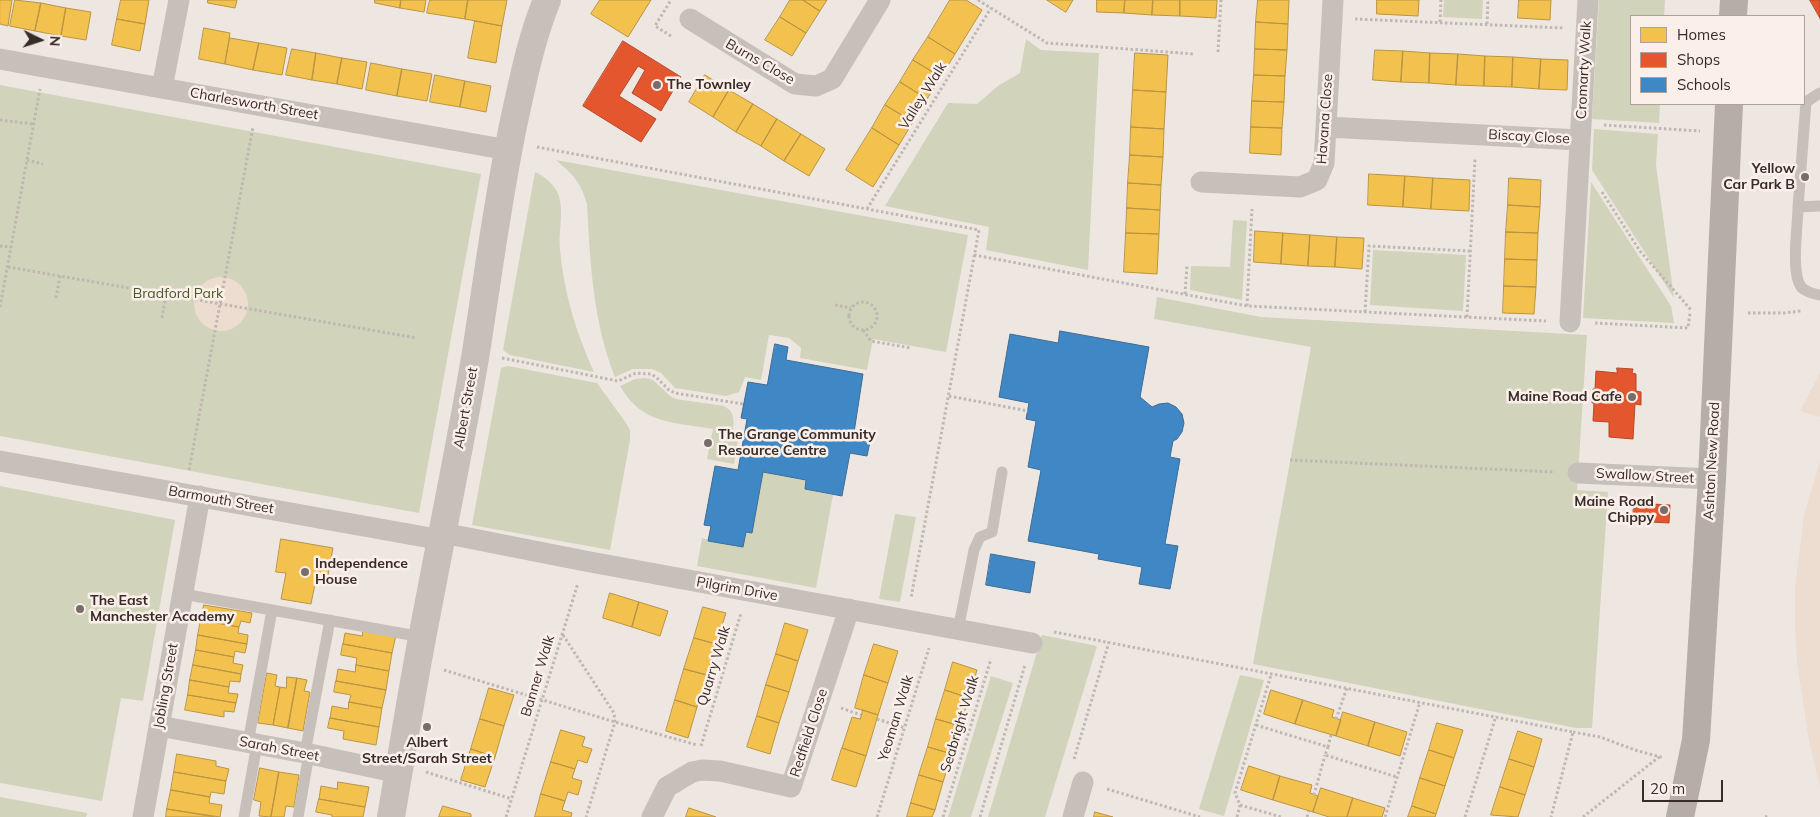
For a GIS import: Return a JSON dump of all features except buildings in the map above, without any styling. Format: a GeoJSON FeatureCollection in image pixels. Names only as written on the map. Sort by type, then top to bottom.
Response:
{"type":"FeatureCollection","features":[{"type":"Feature","properties":{"kind":"main road"},"geometry":{"type":"LineString","coordinates":[[1733,15],[1734,0]]}},
{"type":"Feature","properties":{"kind":"main road","name":"Ashton New Road"},"geometry":{"type":"LineString","coordinates":[[1680,817],[1696,740],[1712,479],[1729,105]]}},
{"type":"Feature","properties":{"kind":"street"},"geometry":{"type":"LineString","coordinates":[[162,88],[179,0]]}},
{"type":"Feature","properties":{"kind":"street","name":"Albert Street"},"geometry":{"type":"LineString","coordinates":[[391,817],[476,350],[483,294],[509,146],[536,26],[547,0]]}},
{"type":"Feature","properties":{"kind":"street","name":"Burns Close"},"geometry":{"type":"LineString","coordinates":[[690,20],[795,84],[816,86],[832,79],[880,0]]}},
{"type":"Feature","properties":{"kind":"street","name":"Cromarty Walk"},"geometry":{"type":"LineString","coordinates":[[1580,139],[1588,0]]}},
{"type":"Feature","properties":{"kind":"street","name":"Havana Close"},"geometry":{"type":"LineString","coordinates":[[1202,182],[1300,187],[1317,180],[1324,163],[1332,9]]}},
{"type":"Feature","properties":{"kind":"street","name":"Charlesworth Street"},"geometry":{"type":"LineString","coordinates":[[0,59],[509,146]]}},
{"type":"Feature","properties":{"kind":"street","name":"Biscay Close"},"geometry":{"type":"LineString","coordinates":[[1326,127],[1580,139],[1570,322]]}},
{"type":"Feature","properties":{"kind":"street","name":"Barmouth Street"},"geometry":{"type":"LineString","coordinates":[[0,461],[442,536]]}},
{"type":"Feature","properties":{"kind":"street","name":"Swallow Street"},"geometry":{"type":"LineString","coordinates":[[1578,473],[1712,479]]}},
{"type":"Feature","properties":{"kind":"street","name":"Jobling Street"},"geometry":{"type":"LineString","coordinates":[[142,817],[182,594],[193,495]]}},
{"type":"Feature","properties":{"kind":"street","name":"Pilgrim Drive"},"geometry":{"type":"LineString","coordinates":[[442,536],[1032,643]]}},
{"type":"Feature","properties":{"kind":"street","name":"Redfield Close"},"geometry":{"type":"LineString","coordinates":[[652,817],[666,787],[692,772],[702,770],[720,771],[791,787],[849,609]]}},
{"type":"Feature","properties":{"kind":"street","name":"Sarah Street"},"geometry":{"type":"LineString","coordinates":[[159,726],[400,769]]}},
{"type":"Feature","properties":{"kind":"street"},"geometry":{"type":"LineString","coordinates":[[1073,817],[1083,782]]}},
{"type":"Feature","properties":{"kind":"lane"},"geometry":{"type":"LineString","coordinates":[[1820,93],[1806,102],[1795,272],[1802,287],[1814,294],[1820,295]]}},
{"type":"Feature","properties":{"kind":"lane"},"geometry":{"type":"LineString","coordinates":[[1798,207],[1820,206]]}},
{"type":"Feature","properties":{"kind":"lane"},"geometry":{"type":"LineString","coordinates":[[958,630],[974,550],[980,537],[992,532],[1002,472]]}},
{"type":"Feature","properties":{"kind":"lane"},"geometry":{"type":"LineString","coordinates":[[182,594],[330,620],[420,650]]}},
{"type":"Feature","properties":{"kind":"lane"},"geometry":{"type":"LineString","coordinates":[[244,817],[272,610]]}},
{"type":"Feature","properties":{"kind":"lane"},"geometry":{"type":"LineString","coordinates":[[298,817],[330,620]]}},
{"type":"Feature","properties":{"kind":"path"},"geometry":{"type":"LineString","coordinates":[[655,26],[671,0]]}},
{"type":"Feature","properties":{"kind":"path"},"geometry":{"type":"LineString","coordinates":[[978,0],[1047,43],[1194,54]]}},
{"type":"Feature","properties":{"kind":"path"},"geometry":{"type":"LineString","coordinates":[[1218,52],[1221,0]]}},
{"type":"Feature","properties":{"kind":"path"},"geometry":{"type":"LineString","coordinates":[[1440,22],[1441,0]]}},
{"type":"Feature","properties":{"kind":"path"},"geometry":{"type":"LineString","coordinates":[[1487,24],[1488,0]]}},
{"type":"Feature","properties":{"kind":"path","name":"Valley Walk"},"geometry":{"type":"LineString","coordinates":[[867,209],[991,8]]}},
{"type":"Feature","properties":{"kind":"path"},"geometry":{"type":"LineString","coordinates":[[1332,9],[1440,22],[1586,28]]}},
{"type":"Feature","properties":{"kind":"path"},"geometry":{"type":"LineString","coordinates":[[0,307],[45,67]]}},
{"type":"Feature","properties":{"kind":"path"},"geometry":{"type":"LineString","coordinates":[[193,495],[220,304],[257,104]]}},
{"type":"Feature","properties":{"kind":"path"},"geometry":{"type":"LineString","coordinates":[[0,120],[33,124]]}},
{"type":"Feature","properties":{"kind":"path"},"geometry":{"type":"LineString","coordinates":[[974,255],[1247,306],[1688,328],[1690,310],[1640,251],[1580,139],[1728,133]]}},
{"type":"Feature","properties":{"kind":"path"},"geometry":{"type":"LineString","coordinates":[[1467,317],[1477,135]]}},
{"type":"Feature","properties":{"kind":"path"},"geometry":{"type":"LineString","coordinates":[[509,146],[979,230],[907,620]]}},
{"type":"Feature","properties":{"kind":"path"},"geometry":{"type":"LineString","coordinates":[[27,160],[43,164]]}},
{"type":"Feature","properties":{"kind":"path"},"geometry":{"type":"LineString","coordinates":[[1247,306],[1254,185]]}},
{"type":"Feature","properties":{"kind":"path"},"geometry":{"type":"LineString","coordinates":[[0,246],[11,246]]}},
{"type":"Feature","properties":{"kind":"path"},"geometry":{"type":"LineString","coordinates":[[1365,312],[1369,246],[1470,251]]}},
{"type":"Feature","properties":{"kind":"path"},"geometry":{"type":"LineString","coordinates":[[1185,294],[1187,265]]}},
{"type":"Feature","properties":{"kind":"path"},"geometry":{"type":"LineString","coordinates":[[8,267],[417,338]]}},
{"type":"Feature","properties":{"kind":"path"},"geometry":{"type":"LineString","coordinates":[[56,298],[60,276]]}},
{"type":"Feature","properties":{"kind":"path"},"geometry":{"type":"LineString","coordinates":[[162,318],[166,295]]}},
{"type":"Feature","properties":{"kind":"path"},"geometry":{"type":"LineString","coordinates":[[863,301],[872,303],[878,316],[872,328],[858,329],[850,323],[851,308],[863,301]]}},
{"type":"Feature","properties":{"kind":"path"},"geometry":{"type":"LineString","coordinates":[[835,305],[851,308]]}},
{"type":"Feature","properties":{"kind":"path"},"geometry":{"type":"LineString","coordinates":[[1752,313],[1784,313],[1806,310]]}},
{"type":"Feature","properties":{"kind":"path"},"geometry":{"type":"LineString","coordinates":[[863,330],[871,340],[911,348]]}},
{"type":"Feature","properties":{"kind":"path"},"geometry":{"type":"LineString","coordinates":[[499,357],[618,381],[636,374],[651,374],[675,393],[744,404]]}},
{"type":"Feature","properties":{"kind":"path"},"geometry":{"type":"LineString","coordinates":[[949,396],[1028,411]]}},
{"type":"Feature","properties":{"kind":"path"},"geometry":{"type":"LineString","coordinates":[[1290,460],[1578,473]]}},
{"type":"Feature","properties":{"kind":"path","name":"Banner Walk"},"geometry":{"type":"LineString","coordinates":[[506,817],[585,561]]}},
{"type":"Feature","properties":{"kind":"path","name":"Quarry Walk"},"geometry":{"type":"LineString","coordinates":[[702,770],[701,747],[748,591]]}},
{"type":"Feature","properties":{"kind":"path","name":"Yeoman Walk"},"geometry":{"type":"LineString","coordinates":[[878,817],[936,626]]}},
{"type":"Feature","properties":{"kind":"path"},"geometry":{"type":"LineString","coordinates":[[980,817],[1036,629],[1600,737],[1660,757],[1583,817]]}},
{"type":"Feature","properties":{"kind":"path"},"geometry":{"type":"LineString","coordinates":[[562,634],[614,713],[615,722],[586,817]]}},
{"type":"Feature","properties":{"kind":"path","name":"Seabright Walk"},"geometry":{"type":"LineString","coordinates":[[943,817],[998,637]]}},
{"type":"Feature","properties":{"kind":"path"},"geometry":{"type":"LineString","coordinates":[[1109,642],[1068,777],[1200,817]]}},
{"type":"Feature","properties":{"kind":"path"},"geometry":{"type":"LineString","coordinates":[[420,650],[542,700],[701,747]]}},
{"type":"Feature","properties":{"kind":"path"},"geometry":{"type":"LineString","coordinates":[[1237,817],[1240,805],[1235,793],[1271,675]]}},
{"type":"Feature","properties":{"kind":"path"},"geometry":{"type":"LineString","coordinates":[[1336,719],[1347,688]]}},
{"type":"Feature","properties":{"kind":"path"},"geometry":{"type":"LineString","coordinates":[[1385,817],[1420,702]]}},
{"type":"Feature","properties":{"kind":"path"},"geometry":{"type":"LineString","coordinates":[[1465,817],[1496,716]]}},
{"type":"Feature","properties":{"kind":"path"},"geometry":{"type":"LineString","coordinates":[[877,719],[905,728]]}},
{"type":"Feature","properties":{"kind":"path"},"geometry":{"type":"LineString","coordinates":[[1256,725],[1328,747]]}},
{"type":"Feature","properties":{"kind":"path"},"geometry":{"type":"LineString","coordinates":[[1551,817],[1574,732]]}},
{"type":"Feature","properties":{"kind":"path"},"geometry":{"type":"LineString","coordinates":[[1314,795],[1331,735]]}},
{"type":"Feature","properties":{"kind":"path"},"geometry":{"type":"LineString","coordinates":[[1325,755],[1397,777]]}},
{"type":"Feature","properties":{"kind":"path"},"geometry":{"type":"LineString","coordinates":[[400,769],[512,799]]}},
{"type":"Feature","properties":{"kind":"path"},"geometry":{"type":"LineString","coordinates":[[1240,805],[1282,817]]}},
{"type":"Feature","properties":{"kind":"path"},"geometry":{"type":"LineString","coordinates":[[1307,817],[1309,811]]}},
{"type":"Feature","properties":{"kind":"green space"},"geometry":{"type":"Polygon","coordinates":[[[1444,0],[1483,0],[1482,19],[1443,17],[1444,0]]]}},
{"type":"Feature","properties":{"kind":"green space"},"geometry":{"type":"Polygon","coordinates":[[[1599,0],[1665,0],[1664,15],[1630,15],[1630,105],[1660,105],[1659,123],[1592,119],[1599,0]]]}},
{"type":"Feature","properties":{"kind":"green space"},"geometry":{"type":"Polygon","coordinates":[[[1026,39],[1041,50],[1099,53],[1088,270],[986,250],[989,227],[885,206],[948,103],[977,104],[998,86],[1020,73],[1026,39]]]}},
{"type":"Feature","properties":{"kind":"green space","name":"Bradford Park"},"geometry":{"type":"Polygon","coordinates":[[[0,85],[481,174],[419,513],[0,436],[0,85]]]}},
{"type":"Feature","properties":{"kind":"green space"},"geometry":{"type":"Polygon","coordinates":[[[1594,129],[1658,134],[1656,165],[1674,298],[1592,170],[1594,129]]]}},
{"type":"Feature","properties":{"kind":"green space"},"geometry":{"type":"Polygon","coordinates":[[[556,160],[968,235],[946,352],[873,339],[867,370],[800,358],[801,348],[789,338],[769,335],[761,380],[745,377],[739,392],[726,396],[675,388],[661,373],[652,369],[633,369],[615,377],[597,313],[591,270],[587,204],[576,179],[556,160]]]}},
{"type":"Feature","properties":{"kind":"green space"},"geometry":{"type":"Polygon","coordinates":[[[535,172],[549,181],[559,196],[561,209],[560,250],[564,282],[576,328],[594,372],[510,355],[503,350],[535,172]]]}},
{"type":"Feature","properties":{"kind":"green space"},"geometry":{"type":"Polygon","coordinates":[[[1591,182],[1671,306],[1674,323],[1583,318],[1591,182]]]}},
{"type":"Feature","properties":{"kind":"green space"},"geometry":{"type":"Polygon","coordinates":[[[1233,220],[1247,221],[1242,300],[1190,290],[1191,266],[1230,267],[1233,220]]]}},
{"type":"Feature","properties":{"kind":"green space"},"geometry":{"type":"Polygon","coordinates":[[[1373,250],[1466,255],[1463,311],[1370,305],[1373,250]]]}},
{"type":"Feature","properties":{"kind":"green space"},"geometry":{"type":"Polygon","coordinates":[[[1157,297],[1261,317],[1587,335],[1577,490],[1608,492],[1592,728],[1576,728],[1253,664],[1311,347],[1154,319],[1157,297]]]}},
{"type":"Feature","properties":{"kind":"green space"},"geometry":{"type":"Polygon","coordinates":[[[508,366],[597,383],[630,430],[630,440],[610,550],[472,525],[501,368],[508,366]]]}},
{"type":"Feature","properties":{"kind":"green space"},"geometry":{"type":"Polygon","coordinates":[[[645,378],[653,380],[670,396],[676,399],[728,408],[733,417],[733,432],[739,433],[734,464],[707,459],[713,429],[660,420],[638,408],[620,386],[635,379],[645,378]]]}},
{"type":"Feature","properties":{"kind":"green space"},"geometry":{"type":"Polygon","coordinates":[[[763,472],[806,480],[805,489],[833,495],[816,588],[697,566],[702,538],[743,547],[746,532],[752,532],[763,472]]]}},
{"type":"Feature","properties":{"kind":"green space","name":"The East Manchester Academy"},"geometry":{"type":"Polygon","coordinates":[[[0,486],[175,520],[143,701],[121,698],[102,801],[0,783],[0,486]]]}},
{"type":"Feature","properties":{"kind":"green space"},"geometry":{"type":"Polygon","coordinates":[[[895,514],[916,517],[900,602],[879,599],[895,514]]]}},
{"type":"Feature","properties":{"kind":"green space"},"geometry":{"type":"Polygon","coordinates":[[[1042,635],[1097,646],[1045,817],[988,817],[1042,635]]]}},
{"type":"Feature","properties":{"kind":"green space"},"geometry":{"type":"Polygon","coordinates":[[[1240,675],[1264,680],[1224,816],[1199,809],[1240,675]]]}},
{"type":"Feature","properties":{"kind":"green space"},"geometry":{"type":"Polygon","coordinates":[[[991,676],[1013,683],[971,817],[948,817],[991,676]]]}},
{"type":"Feature","properties":{"kind":"green space"},"geometry":{"type":"Polygon","coordinates":[[[0,797],[87,813],[86,817],[0,817],[0,797]]]}},
{"type":"Feature","properties":{"kind":"shaded area"},"geometry":{"type":"Polygon","coordinates":[[[221,277],[231,279],[240,285],[246,294],[248,304],[246,314],[240,323],[231,329],[221,331],[211,329],[202,323],[196,314],[194,304],[196,294],[202,285],[211,279],[221,277]]]}},
{"type":"Feature","properties":{"kind":"shaded area"},"geometry":{"type":"Polygon","coordinates":[[[1820,373],[1820,417],[1800,411],[1820,373]]]}},
{"type":"Feature","properties":{"kind":"shaded area"},"geometry":{"type":"Polygon","coordinates":[[[1820,462],[1820,786],[1809,742],[1797,662],[1795,588],[1804,514],[1820,462]]]}},
{"type":"Feature","properties":{"kind":"place","name":"The Townley"},"geometry":{"type":"Point","coordinates":[657,85]}},
{"type":"Feature","properties":{"kind":"place","name":"Yellow Car Park B"},"geometry":{"type":"Point","coordinates":[1805,177]}},
{"type":"Feature","properties":{"kind":"place","name":"Maine Road Cafe"},"geometry":{"type":"Point","coordinates":[1632,397]}},
{"type":"Feature","properties":{"kind":"place","name":"The Grange Community Resource Centre"},"geometry":{"type":"Point","coordinates":[708,443]}},
{"type":"Feature","properties":{"kind":"place","name":"Maine Road Chippy"},"geometry":{"type":"Point","coordinates":[1664,510]}},
{"type":"Feature","properties":{"kind":"place","name":"Independence House"},"geometry":{"type":"Point","coordinates":[305,572]}},
{"type":"Feature","properties":{"kind":"place","name":"The East Manchester Academy"},"geometry":{"type":"Point","coordinates":[80,609]}},
{"type":"Feature","properties":{"kind":"place","name":"Albert Street/Sarah Street"},"geometry":{"type":"Point","coordinates":[427,727]}}]}
